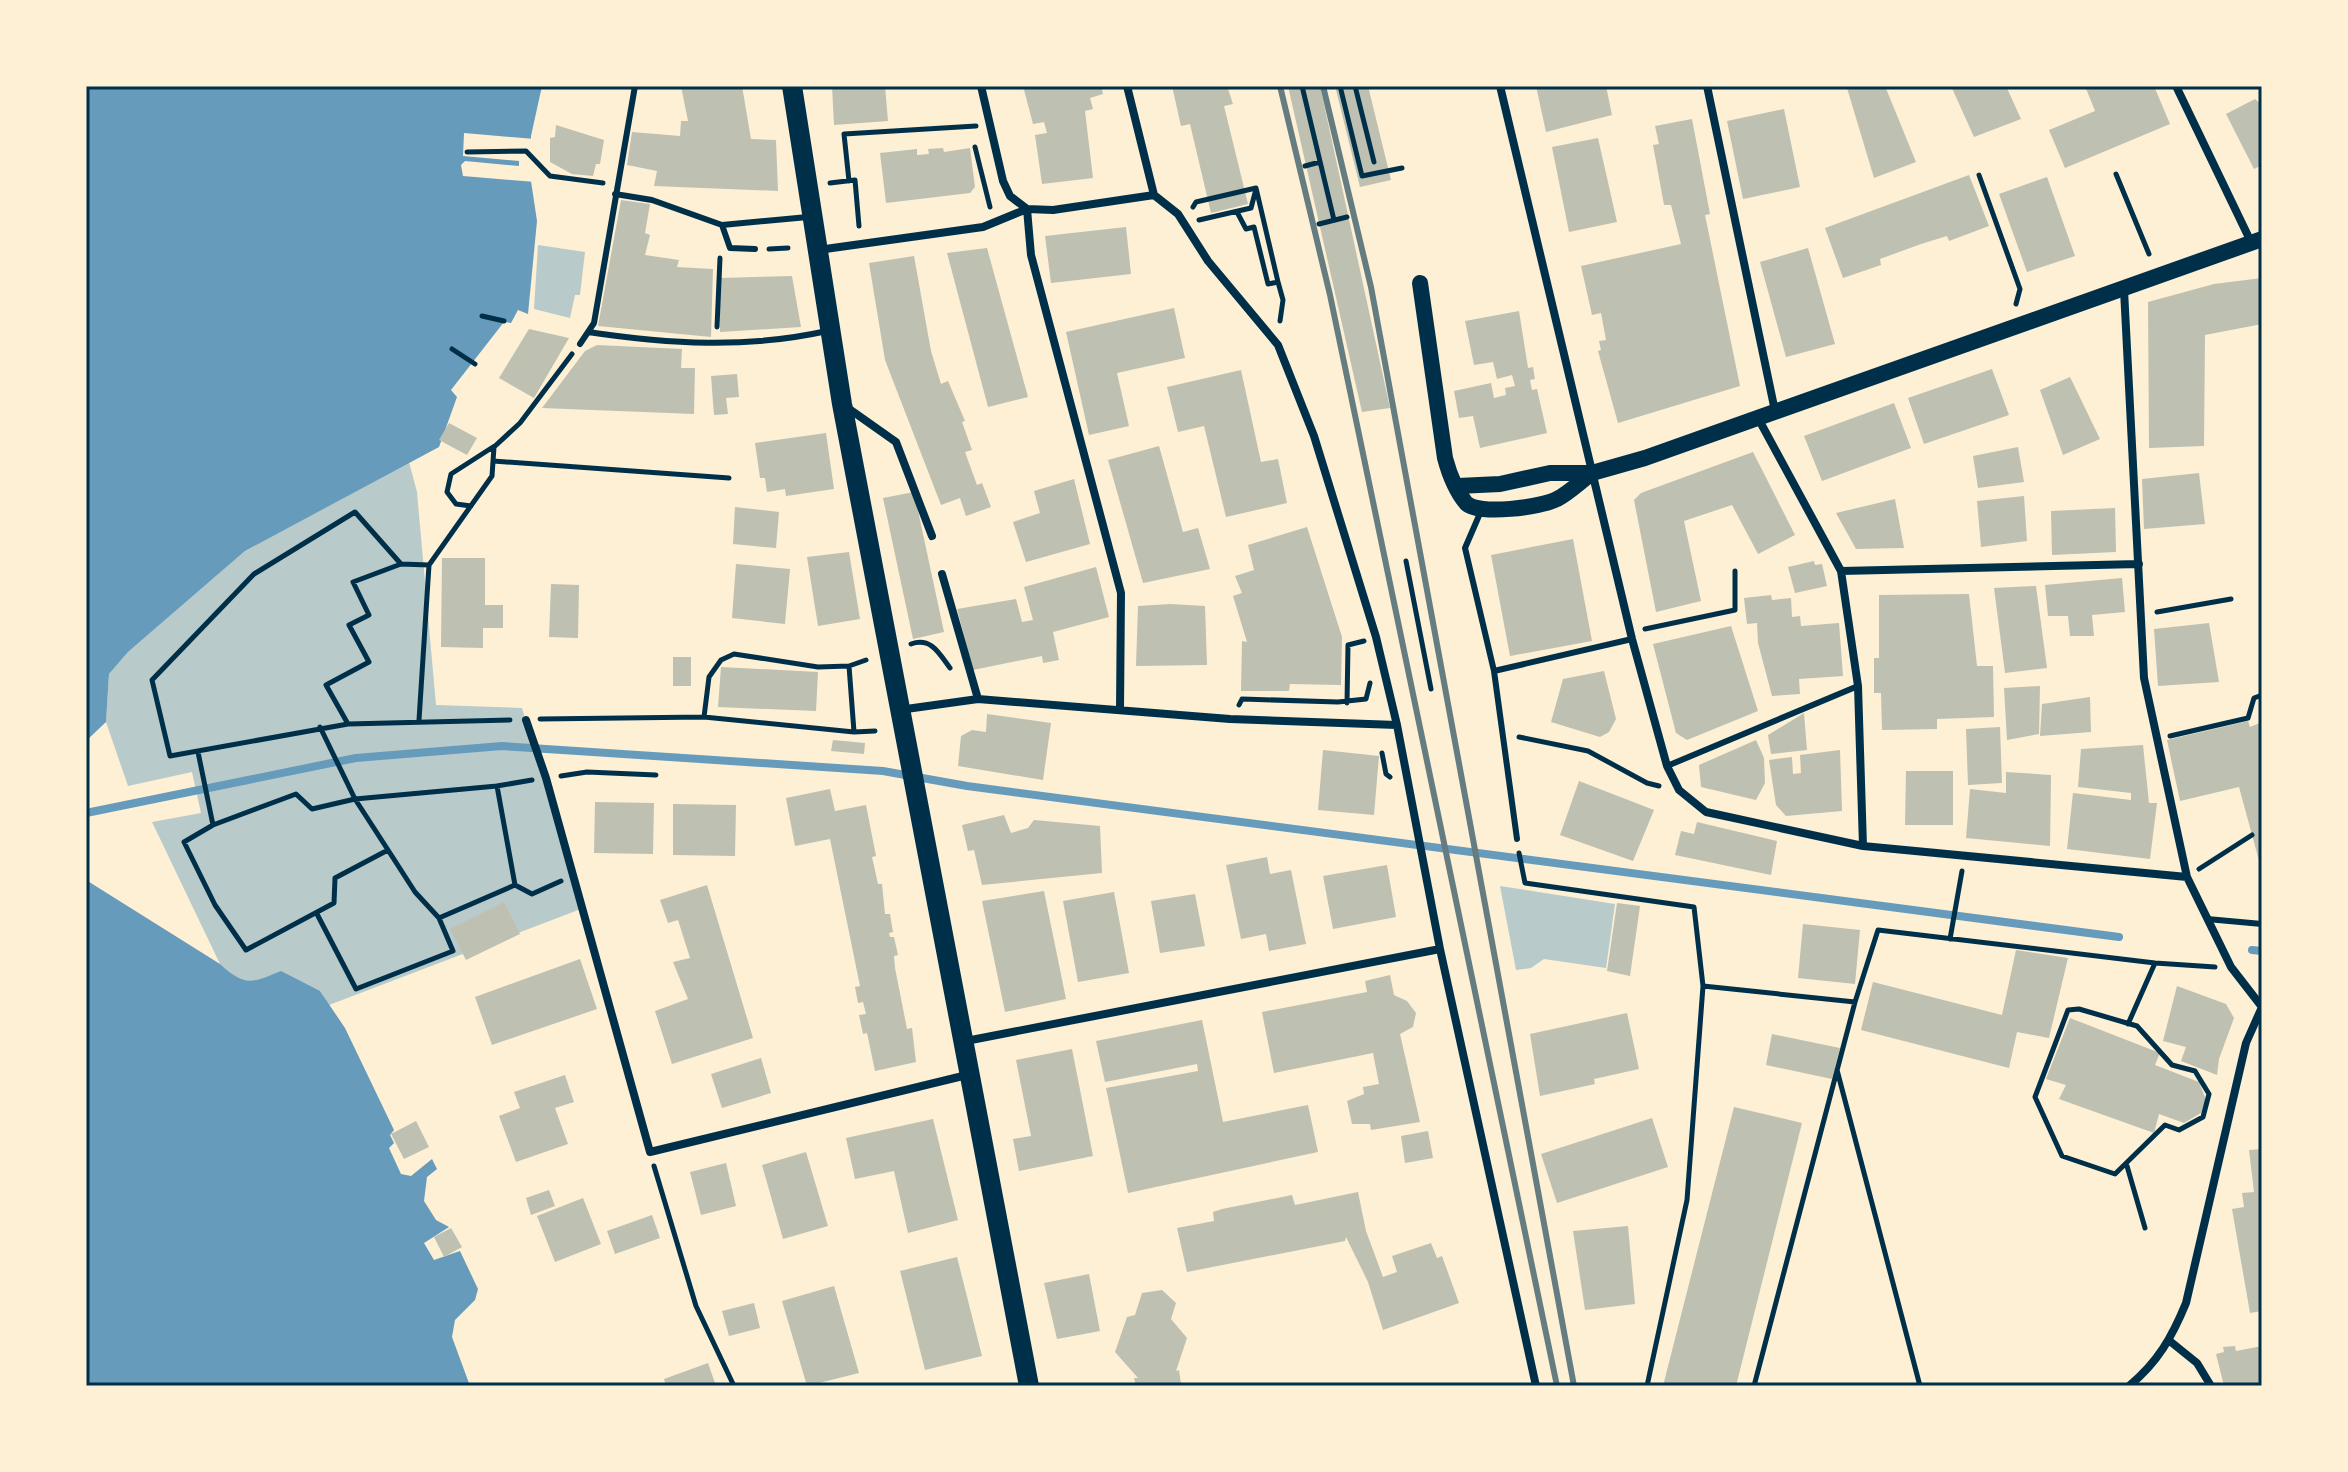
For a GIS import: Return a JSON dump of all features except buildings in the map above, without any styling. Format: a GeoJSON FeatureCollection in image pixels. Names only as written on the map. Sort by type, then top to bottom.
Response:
{"type":"FeatureCollection","features":[{"type":"Feature","properties":{"kind":"main road"},"geometry":{"type":"LineString","coordinates":[[792,86],[842,404],[1029,1386]]}},
{"type":"Feature","properties":{"kind":"main road"},"geometry":{"type":"LineString","coordinates":[[1458,486],[1500,484],[1550,473],[1592,473],[1645,458],[2257,241]]}},
{"type":"Feature","properties":{"kind":"main road"},"geometry":{"type":"LineString","coordinates":[[1420,283],[1445,458],[1450,476],[1466,502],[1482,510],[1556,500],[1592,473]]}},
{"type":"Feature","properties":{"kind":"street"},"geometry":{"type":"LineString","coordinates":[[981,86],[1003,181],[1010,196],[1027,209],[1031,255],[1121,593],[1120,709]]}},
{"type":"Feature","properties":{"kind":"street"},"geometry":{"type":"LineString","coordinates":[[1127,86],[1154,195],[1184,223],[1208,261],[1278,345],[1314,436],[1376,637],[1397,725],[1440,949],[1536,1386]]}},
{"type":"Feature","properties":{"kind":"street"},"geometry":{"type":"LineString","coordinates":[[1500,86],[1631,635],[1667,766],[1679,790],[1706,812],[1863,846],[2187,877]]}},
{"type":"Feature","properties":{"kind":"street"},"geometry":{"type":"LineString","coordinates":[[1707,86],[1775,412]]}},
{"type":"Feature","properties":{"kind":"street"},"geometry":{"type":"LineString","coordinates":[[2176,86],[2257,241]]}},
{"type":"Feature","properties":{"kind":"street"},"geometry":{"type":"LineString","coordinates":[[817,250],[983,227],[1027,209],[1053,210],[1154,195]]}},
{"type":"Feature","properties":{"kind":"street"},"geometry":{"type":"LineString","coordinates":[[2124,290],[2144,678],[2187,877],[2231,967],[2262,1007],[2246,1043],[2186,1303],[2171,1342],[2148,1371],[2129,1386]]}},
{"type":"Feature","properties":{"kind":"street"},"geometry":{"type":"LineString","coordinates":[[842,404],[896,442],[932,536]]}},
{"type":"Feature","properties":{"kind":"street"},"geometry":{"type":"LineString","coordinates":[[1758,418],[1841,571],[1858,686],[1863,846]]}},
{"type":"Feature","properties":{"kind":"street"},"geometry":{"type":"LineString","coordinates":[[1841,571],[2139,564]]}},
{"type":"Feature","properties":{"kind":"street"},"geometry":{"type":"LineString","coordinates":[[942,574],[978,699]]}},
{"type":"Feature","properties":{"kind":"street"},"geometry":{"type":"LineString","coordinates":[[899,710],[978,699],[1230,719],[1397,725]]}},
{"type":"Feature","properties":{"kind":"street"},"geometry":{"type":"LineString","coordinates":[[526,720],[546,778],[650,1152],[972,1074]]}},
{"type":"Feature","properties":{"kind":"street"},"geometry":{"type":"LineString","coordinates":[[965,1041],[1440,949]]}},
{"type":"Feature","properties":{"kind":"street"},"geometry":{"type":"LineString","coordinates":[[2171,1342],[2197,1363],[2211,1386]]}},
{"type":"Feature","properties":{"kind":"lane"},"geometry":{"type":"LineString","coordinates":[[580,344],[594,323],[635,86]]}},
{"type":"Feature","properties":{"kind":"lane"},"geometry":{"type":"LineString","coordinates":[[615,194],[652,200],[722,225],[812,217]]}},
{"type":"Feature","properties":{"kind":"lane"},"geometry":{"type":"LineString","coordinates":[[722,225],[730,248],[755,249]]}},
{"type":"Feature","properties":{"kind":"lane"},"geometry":{"type":"LineString","coordinates":[[588,332],[670,344],[717,344],[830,331]]}},
{"type":"Feature","properties":{"kind":"lane"},"geometry":{"type":"LineString","coordinates":[[1482,510],[1465,548],[1494,671],[1517,839]]}},
{"type":"Feature","properties":{"kind":"lane"},"geometry":{"type":"LineString","coordinates":[[1494,671],[1631,635]]}},
{"type":"Feature","properties":{"kind":"lane"},"geometry":{"type":"LineString","coordinates":[[1667,766],[1858,686]]}},
{"type":"Feature","properties":{"kind":"lane"},"geometry":{"type":"LineString","coordinates":[[2207,919],[2262,924]]}},
{"type":"Feature","properties":{"kind":"path"},"geometry":{"type":"LineString","coordinates":[[1302,86],[1334,220]]}},
{"type":"Feature","properties":{"kind":"path"},"geometry":{"type":"LineString","coordinates":[[1340,86],[1362,176],[1402,168]]}},
{"type":"Feature","properties":{"kind":"path"},"geometry":{"type":"LineString","coordinates":[[1355,86],[1374,162]]}},
{"type":"Feature","properties":{"kind":"path"},"geometry":{"type":"LineString","coordinates":[[849,181],[844,134],[990,125]]}},
{"type":"Feature","properties":{"kind":"path"},"geometry":{"type":"LineString","coordinates":[[972,126],[982,187],[990,208]]}},
{"type":"Feature","properties":{"kind":"path"},"geometry":{"type":"LineString","coordinates":[[467,152],[526,151],[550,176],[616,185]]}},
{"type":"Feature","properties":{"kind":"path"},"geometry":{"type":"LineString","coordinates":[[1305,166],[1320,162]]}},
{"type":"Feature","properties":{"kind":"path"},"geometry":{"type":"LineString","coordinates":[[2116,174],[2149,254]]}},
{"type":"Feature","properties":{"kind":"path"},"geometry":{"type":"LineString","coordinates":[[1979,175],[2020,289],[2016,304]]}},
{"type":"Feature","properties":{"kind":"path"},"geometry":{"type":"LineString","coordinates":[[808,186],[855,180],[859,226]]}},
{"type":"Feature","properties":{"kind":"path"},"geometry":{"type":"LineString","coordinates":[[1184,223],[1251,208],[1256,188]]}},
{"type":"Feature","properties":{"kind":"path"},"geometry":{"type":"LineString","coordinates":[[1184,223],[1196,202],[1256,188]]}},
{"type":"Feature","properties":{"kind":"path"},"geometry":{"type":"LineString","coordinates":[[1256,188],[1283,300]]}},
{"type":"Feature","properties":{"kind":"path"},"geometry":{"type":"LineString","coordinates":[[1237,212],[1246,229],[1254,227],[1268,284],[1278,282]]}},
{"type":"Feature","properties":{"kind":"path"},"geometry":{"type":"LineString","coordinates":[[1319,224],[1347,217]]}},
{"type":"Feature","properties":{"kind":"path"},"geometry":{"type":"LineString","coordinates":[[717,344],[717,261],[730,248]]}},
{"type":"Feature","properties":{"kind":"path"},"geometry":{"type":"LineString","coordinates":[[482,316],[504,321]]}},
{"type":"Feature","properties":{"kind":"path"},"geometry":{"type":"LineString","coordinates":[[471,506],[456,504],[447,492],[451,474],[494,447],[520,423],[580,344]]}},
{"type":"Feature","properties":{"kind":"path"},"geometry":{"type":"LineString","coordinates":[[452,349],[475,364]]}},
{"type":"Feature","properties":{"kind":"path"},"geometry":{"type":"LineString","coordinates":[[419,720],[429,565],[492,476],[494,447]]}},
{"type":"Feature","properties":{"kind":"path"},"geometry":{"type":"LineString","coordinates":[[493,461],[729,478]]}},
{"type":"Feature","properties":{"kind":"path"},"geometry":{"type":"LineString","coordinates":[[401,564],[355,512],[254,574],[152,680],[170,756],[320,727],[419,720],[704,717],[854,732],[875,731]]}},
{"type":"Feature","properties":{"kind":"path"},"geometry":{"type":"LineString","coordinates":[[1406,561],[1431,689]]}},
{"type":"Feature","properties":{"kind":"path"},"geometry":{"type":"LineString","coordinates":[[348,724],[326,685],[369,662],[349,625],[369,615],[353,582],[401,564],[429,565]]}},
{"type":"Feature","properties":{"kind":"path"},"geometry":{"type":"LineString","coordinates":[[1631,635],[1735,610],[1735,571]]}},
{"type":"Feature","properties":{"kind":"path"},"geometry":{"type":"LineString","coordinates":[[2140,615],[2231,599]]}},
{"type":"Feature","properties":{"kind":"path"},"geometry":{"type":"LineString","coordinates":[[1347,708],[1348,645],[1376,637]]}},
{"type":"Feature","properties":{"kind":"path"},"geometry":{"type":"LineString","coordinates":[[911,644],[919,641],[933,645],[955,674],[972,678]]}},
{"type":"Feature","properties":{"kind":"path"},"geometry":{"type":"LineString","coordinates":[[704,717],[709,677],[721,660],[734,654],[818,667],[849,666],[866,660]]}},
{"type":"Feature","properties":{"kind":"path"},"geometry":{"type":"LineString","coordinates":[[849,666],[854,732]]}},
{"type":"Feature","properties":{"kind":"path"},"geometry":{"type":"LineString","coordinates":[[1366,699],[1371,681]]}},
{"type":"Feature","properties":{"kind":"path"},"geometry":{"type":"LineString","coordinates":[[2157,739],[2248,718],[2254,698],[2262,695]]}},
{"type":"Feature","properties":{"kind":"path"},"geometry":{"type":"LineString","coordinates":[[317,914],[356,989],[453,951],[439,918],[415,892],[355,799],[351,785],[320,727]]}},
{"type":"Feature","properties":{"kind":"path"},"geometry":{"type":"LineString","coordinates":[[1518,737],[1588,751],[1647,783],[1679,790]]}},
{"type":"Feature","properties":{"kind":"path"},"geometry":{"type":"LineString","coordinates":[[198,752],[213,825]]}},
{"type":"Feature","properties":{"kind":"path"},"geometry":{"type":"LineString","coordinates":[[1382,753],[1386,774]]}},
{"type":"Feature","properties":{"kind":"path"},"geometry":{"type":"LineString","coordinates":[[388,850],[335,878],[334,903],[246,950],[215,905],[184,842],[213,825],[296,794],[312,809],[355,799],[497,786],[587,772],[656,775]]}},
{"type":"Feature","properties":{"kind":"path"},"geometry":{"type":"LineString","coordinates":[[497,786],[515,885]]}},
{"type":"Feature","properties":{"kind":"path"},"geometry":{"type":"LineString","coordinates":[[2187,877],[2252,835]]}},
{"type":"Feature","properties":{"kind":"path"},"geometry":{"type":"LineString","coordinates":[[1517,839],[1525,883],[1694,907],[1703,986],[1687,1200],[1647,1386]]}},
{"type":"Feature","properties":{"kind":"path"},"geometry":{"type":"LineString","coordinates":[[1950,939],[1965,858]]}},
{"type":"Feature","properties":{"kind":"path"},"geometry":{"type":"LineString","coordinates":[[515,885],[532,894],[572,875]]}},
{"type":"Feature","properties":{"kind":"path"},"geometry":{"type":"LineString","coordinates":[[439,918],[515,885]]}},
{"type":"Feature","properties":{"kind":"path"},"geometry":{"type":"LineString","coordinates":[[1754,1386],[1855,1002],[1878,930],[2155,963],[2231,967]]}},
{"type":"Feature","properties":{"kind":"path"},"geometry":{"type":"LineString","coordinates":[[2128,1024],[2155,963]]}},
{"type":"Feature","properties":{"kind":"path"},"geometry":{"type":"LineString","coordinates":[[1703,986],[1855,1002]]}},
{"type":"Feature","properties":{"kind":"path"},"geometry":{"type":"LineString","coordinates":[[2079,1009],[2128,1024],[2137,1026],[2172,1065],[2195,1071],[2209,1094],[2203,1117],[2179,1130],[2165,1125],[2127,1166],[2115,1174],[2062,1156],[2035,1097],[2068,1010],[2079,1009]]}},
{"type":"Feature","properties":{"kind":"path"},"geometry":{"type":"LineString","coordinates":[[1837,1069],[1920,1386]]}},
{"type":"Feature","properties":{"kind":"path"},"geometry":{"type":"LineString","coordinates":[[650,1152],[696,1306],[734,1386]]}},
{"type":"Feature","properties":{"kind":"path"},"geometry":{"type":"LineString","coordinates":[[2127,1166],[2145,1228]]}},
{"type":"Feature","properties":{"kind":"shaded area"},"geometry":{"type":"Polygon","coordinates":[[[538,245],[585,252],[580,295],[575,295],[570,318],[534,309],[538,245]]]}},
{"type":"Feature","properties":{"kind":"shaded area"},"geometry":{"type":"Polygon","coordinates":[[[409,462],[417,492],[436,705],[522,708],[581,909],[329,1005],[320,991],[235,979],[220,964],[152,822],[201,813],[192,772],[128,786],[106,722],[109,674],[128,652],[245,551],[409,462]]]}},
{"type":"Feature","properties":{"kind":"shaded area"},"geometry":{"type":"Polygon","coordinates":[[[1500,886],[1615,904],[1606,968],[1544,959],[1531,968],[1516,970],[1500,886]]]}},
{"type":"Feature","properties":{"kind":"water"},"geometry":{"type":"Polygon","coordinates":[[[86,86],[542,86],[531,136],[531,181],[537,221],[528,314],[518,310],[511,323],[504,322],[451,390],[457,397],[439,447],[245,551],[128,652],[109,674],[106,722],[86,741],[86,86]]]}},
{"type":"Feature","properties":{"kind":"water"},"geometry":{"type":"Polygon","coordinates":[[[86,880],[236,976],[249,981],[281,971],[320,991],[345,1028],[394,1130],[390,1135],[394,1143],[389,1148],[401,1174],[411,1176],[432,1159],[437,1169],[427,1177],[424,1201],[436,1220],[449,1227],[424,1243],[434,1260],[460,1251],[478,1289],[475,1300],[455,1320],[452,1337],[470,1386],[86,1386],[86,880]]]}},
{"type":"Feature","properties":{"kind":"pier"},"geometry":{"type":"Polygon","coordinates":[[[464,133],[535,139],[535,182],[463,176],[461,165],[465,161],[519,166],[519,161],[463,156],[464,133]]]}},
{"type":"Feature","properties":{"kind":"waterway"},"geometry":{"type":"LineString","coordinates":[[86,813],[356,758],[502,746],[883,771],[967,786],[2119,937]]}},
{"type":"Feature","properties":{"kind":"waterway"},"geometry":{"type":"LineString","coordinates":[[2252,950],[2262,951]]}},
{"type":"Feature","properties":{"kind":"railway"},"geometry":{"type":"LineString","coordinates":[[1280,86],[1330,295],[1557,1386]]}},
{"type":"Feature","properties":{"kind":"railway"},"geometry":{"type":"LineString","coordinates":[[1323,86],[1371,287],[1574,1386]]}}]}
